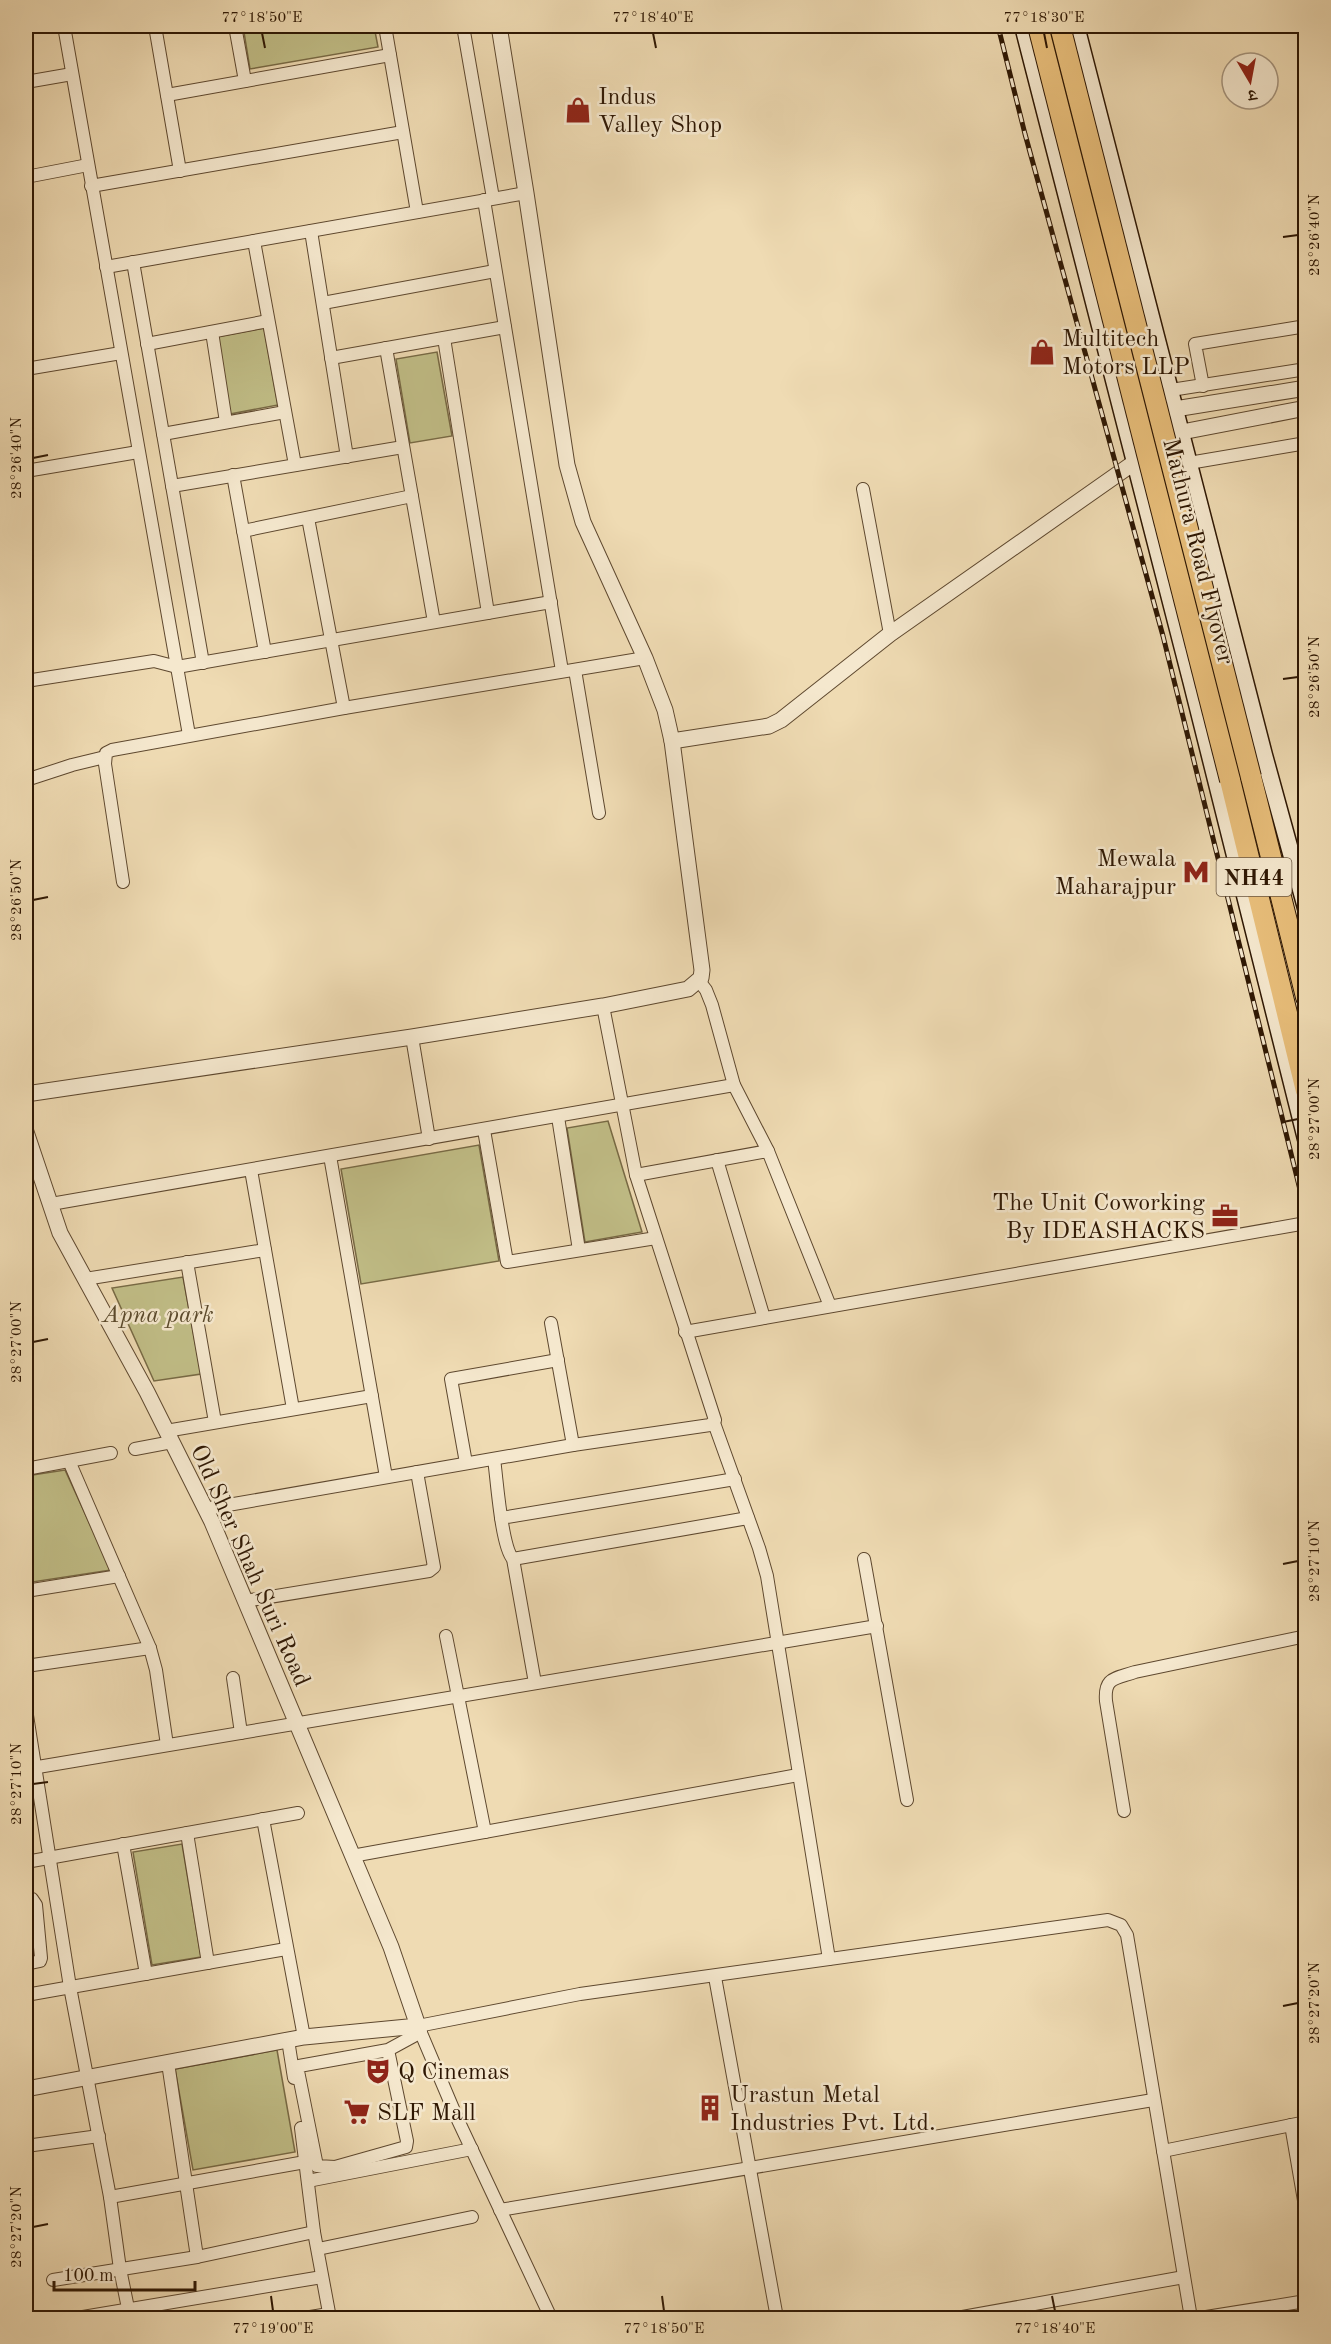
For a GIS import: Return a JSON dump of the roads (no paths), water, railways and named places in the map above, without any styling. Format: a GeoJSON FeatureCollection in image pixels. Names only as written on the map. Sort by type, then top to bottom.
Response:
{"type":"FeatureCollection","features":[{"type":"Feature","properties":{"kind":"highway","name":"Mathura Road Flyover"},"geometry":{"type":"LineString","coordinates":[[1038,26],[1230,780],[1305,1091]]}},
{"type":"Feature","properties":{"kind":"highway","name":"Mathura Road Flyover"},"geometry":{"type":"LineString","coordinates":[[1060,26],[1305,997]]}},
{"type":"Feature","properties":{"kind":"main road"},"geometry":{"type":"LineString","coordinates":[[1023,26],[1305,1139]]}},
{"type":"Feature","properties":{"kind":"main road"},"geometry":{"type":"LineString","coordinates":[[1076,26],[1305,908]]}},
{"type":"Feature","properties":{"kind":"main road"},"geometry":{"type":"LineString","coordinates":[[1097,314],[1148,302]]}},
{"type":"Feature","properties":{"kind":"street"},"geometry":{"type":"LineString","coordinates":[[64,26],[189,735]]}},
{"type":"Feature","properties":{"kind":"street"},"geometry":{"type":"LineString","coordinates":[[155,26],[180,171]]}},
{"type":"Feature","properties":{"kind":"street"},"geometry":{"type":"LineString","coordinates":[[235,26],[245,81]]}},
{"type":"Feature","properties":{"kind":"street"},"geometry":{"type":"LineString","coordinates":[[384,26],[417,212]]}},
{"type":"Feature","properties":{"kind":"street"},"geometry":{"type":"LineString","coordinates":[[463,26],[488,199],[495,271],[551,602],[598,813]]}},
{"type":"Feature","properties":{"kind":"street"},"geometry":{"type":"LineString","coordinates":[[26,1094],[412,1037],[603,1006],[688,989],[699,981],[702,970],[672,741],[665,710],[645,658],[583,522],[567,465],[499,26]]}},
{"type":"Feature","properties":{"kind":"street"},"geometry":{"type":"LineString","coordinates":[[167,95],[390,55]]}},
{"type":"Feature","properties":{"kind":"street"},"geometry":{"type":"LineString","coordinates":[[26,82],[72,74]]}},
{"type":"Feature","properties":{"kind":"street"},"geometry":{"type":"LineString","coordinates":[[92,186],[403,132]]}},
{"type":"Feature","properties":{"kind":"street"},"geometry":{"type":"LineString","coordinates":[[26,177],[88,165]]}},
{"type":"Feature","properties":{"kind":"street"},"geometry":{"type":"LineString","coordinates":[[106,267],[526,193]]}},
{"type":"Feature","properties":{"kind":"street"},"geometry":{"type":"LineString","coordinates":[[311,231],[347,457]]}},
{"type":"Feature","properties":{"kind":"street"},"geometry":{"type":"LineString","coordinates":[[254,241],[295,465]]}},
{"type":"Feature","properties":{"kind":"street"},"geometry":{"type":"LineString","coordinates":[[133,262],[203,663]]}},
{"type":"Feature","properties":{"kind":"street"},"geometry":{"type":"LineString","coordinates":[[322,303],[495,271]]}},
{"type":"Feature","properties":{"kind":"street"},"geometry":{"type":"LineString","coordinates":[[147,344],[268,321]]}},
{"type":"Feature","properties":{"kind":"street"},"geometry":{"type":"LineString","coordinates":[[1203,386],[1195,344],[1305,326]]}},
{"type":"Feature","properties":{"kind":"street"},"geometry":{"type":"LineString","coordinates":[[331,358],[505,327]]}},
{"type":"Feature","properties":{"kind":"street"},"geometry":{"type":"LineString","coordinates":[[212,332],[226,422]]}},
{"type":"Feature","properties":{"kind":"street"},"geometry":{"type":"LineString","coordinates":[[444,338],[489,613]]}},
{"type":"Feature","properties":{"kind":"street"},"geometry":{"type":"LineString","coordinates":[[386,348],[434,622]]}},
{"type":"Feature","properties":{"kind":"street"},"geometry":{"type":"LineString","coordinates":[[26,369],[121,353]]}},
{"type":"Feature","properties":{"kind":"street"},"geometry":{"type":"LineString","coordinates":[[1171,390],[1305,369]]}},
{"type":"Feature","properties":{"kind":"street"},"geometry":{"type":"LineString","coordinates":[[1175,410],[1305,388]]}},
{"type":"Feature","properties":{"kind":"street"},"geometry":{"type":"LineString","coordinates":[[1182,432],[1305,408]]}},
{"type":"Feature","properties":{"kind":"street"},"geometry":{"type":"LineString","coordinates":[[163,434],[285,412]]}},
{"type":"Feature","properties":{"kind":"street"},"geometry":{"type":"LineString","coordinates":[[1189,463],[1305,443]]}},
{"type":"Feature","properties":{"kind":"street"},"geometry":{"type":"LineString","coordinates":[[172,486],[403,447]]}},
{"type":"Feature","properties":{"kind":"street"},"geometry":{"type":"LineString","coordinates":[[26,471],[138,452]]}},
{"type":"Feature","properties":{"kind":"street"},"geometry":{"type":"LineString","coordinates":[[672,741],[769,726],[781,720],[890,634],[1135,462]]}},
{"type":"Feature","properties":{"kind":"street"},"geometry":{"type":"LineString","coordinates":[[233,476],[265,652]]}},
{"type":"Feature","properties":{"kind":"street"},"geometry":{"type":"LineString","coordinates":[[863,489],[890,634]]}},
{"type":"Feature","properties":{"kind":"street"},"geometry":{"type":"LineString","coordinates":[[243,531],[412,496]]}},
{"type":"Feature","properties":{"kind":"street"},"geometry":{"type":"LineString","coordinates":[[308,518],[344,708]]}},
{"type":"Feature","properties":{"kind":"street"},"geometry":{"type":"LineString","coordinates":[[26,681],[154,661],[177,667],[551,602]]}},
{"type":"Feature","properties":{"kind":"street"},"geometry":{"type":"LineString","coordinates":[[123,882],[105,757],[106,753],[112,750],[344,708],[645,658]]}},
{"type":"Feature","properties":{"kind":"street"},"geometry":{"type":"LineString","coordinates":[[26,780],[105,757]]}},
{"type":"Feature","properties":{"kind":"street"},"geometry":{"type":"LineString","coordinates":[[699,981],[706,990],[712,1005],[734,1085],[768,1151],[830,1306]]}},
{"type":"Feature","properties":{"kind":"street"},"geometry":{"type":"LineString","coordinates":[[603,1006],[636,1175],[714,1423],[767,1576],[829,1959]]}},
{"type":"Feature","properties":{"kind":"street"},"geometry":{"type":"LineString","coordinates":[[412,1037],[429,1139]]}},
{"type":"Feature","properties":{"kind":"street"},"geometry":{"type":"LineString","coordinates":[[51,1204],[734,1085]]}},
{"type":"Feature","properties":{"kind":"street"},"geometry":{"type":"LineString","coordinates":[[558,1117],[579,1251]]}},
{"type":"Feature","properties":{"kind":"street"},"geometry":{"type":"LineString","coordinates":[[484,1130],[507,1261],[656,1238]]}},
{"type":"Feature","properties":{"kind":"street","name":"Old Sher Shah Suri Road"},"geometry":{"type":"LineString","coordinates":[[27,1138],[30,1158],[51,1204],[60,1233],[169,1436],[205,1509],[390,1947],[419,2029]]}},
{"type":"Feature","properties":{"kind":"street"},"geometry":{"type":"LineString","coordinates":[[636,1175],[768,1151]]}},
{"type":"Feature","properties":{"kind":"street"},"geometry":{"type":"LineString","coordinates":[[330,1156],[386,1477]]}},
{"type":"Feature","properties":{"kind":"street"},"geometry":{"type":"LineString","coordinates":[[717,1160],[764,1318]]}},
{"type":"Feature","properties":{"kind":"street"},"geometry":{"type":"LineString","coordinates":[[251,1170],[293,1409]]}},
{"type":"Feature","properties":{"kind":"street"},"geometry":{"type":"LineString","coordinates":[[685,1332],[1305,1223]]}},
{"type":"Feature","properties":{"kind":"street"},"geometry":{"type":"LineString","coordinates":[[86,1279],[265,1250]]}},
{"type":"Feature","properties":{"kind":"street"},"geometry":{"type":"LineString","coordinates":[[187,1262],[215,1422]]}},
{"type":"Feature","properties":{"kind":"street"},"geometry":{"type":"LineString","coordinates":[[551,1323],[573,1445]]}},
{"type":"Feature","properties":{"kind":"street"},"geometry":{"type":"LineString","coordinates":[[466,1463],[451,1379],[558,1360]]}},
{"type":"Feature","properties":{"kind":"street"},"geometry":{"type":"LineString","coordinates":[[135,1449],[215,1422],[372,1396]]}},
{"type":"Feature","properties":{"kind":"street"},"geometry":{"type":"LineString","coordinates":[[205,1509],[494,1458],[714,1423]]}},
{"type":"Feature","properties":{"kind":"street"},"geometry":{"type":"LineString","coordinates":[[26,1469],[111,1453]]}},
{"type":"Feature","properties":{"kind":"street"},"geometry":{"type":"LineString","coordinates":[[494,1458],[501,1518],[508,1554],[513,1559],[535,1683]]}},
{"type":"Feature","properties":{"kind":"street"},"geometry":{"type":"LineString","coordinates":[[69,1461],[150,1648],[156,1670],[167,1745]]}},
{"type":"Feature","properties":{"kind":"street"},"geometry":{"type":"LineString","coordinates":[[245,1601],[429,1571],[435,1567],[417,1472]]}},
{"type":"Feature","properties":{"kind":"street"},"geometry":{"type":"LineString","coordinates":[[501,1518],[735,1479]]}},
{"type":"Feature","properties":{"kind":"street"},"geometry":{"type":"LineString","coordinates":[[513,1559],[748,1518]]}},
{"type":"Feature","properties":{"kind":"street"},"geometry":{"type":"LineString","coordinates":[[864,1559],[907,1800]]}},
{"type":"Feature","properties":{"kind":"street"},"geometry":{"type":"LineString","coordinates":[[26,1591],[119,1576]]}},
{"type":"Feature","properties":{"kind":"street"},"geometry":{"type":"LineString","coordinates":[[30,1768],[877,1626]]}},
{"type":"Feature","properties":{"kind":"street"},"geometry":{"type":"LineString","coordinates":[[446,1636],[485,1832]]}},
{"type":"Feature","properties":{"kind":"street"},"geometry":{"type":"LineString","coordinates":[[1124,1811],[1106,1701],[1105,1687],[1109,1681],[1135,1672],[1305,1636]]}},
{"type":"Feature","properties":{"kind":"street"},"geometry":{"type":"LineString","coordinates":[[26,1666],[150,1648]]}},
{"type":"Feature","properties":{"kind":"street"},"geometry":{"type":"LineString","coordinates":[[233,1678],[241,1733]]}},
{"type":"Feature","properties":{"kind":"street"},"geometry":{"type":"LineString","coordinates":[[26,1709],[30,1768],[49,1858],[129,2314]]}},
{"type":"Feature","properties":{"kind":"street"},"geometry":{"type":"LineString","coordinates":[[352,1856],[798,1775]]}},
{"type":"Feature","properties":{"kind":"street"},"geometry":{"type":"LineString","coordinates":[[26,1862],[298,1812]]}},
{"type":"Feature","properties":{"kind":"street"},"geometry":{"type":"LineString","coordinates":[[263,1819],[286,1949],[314,2232],[330,2316],[304,2319]]}},
{"type":"Feature","properties":{"kind":"street"},"geometry":{"type":"LineString","coordinates":[[187,1833],[208,1963]]}},
{"type":"Feature","properties":{"kind":"street"},"geometry":{"type":"LineString","coordinates":[[123,1844],[146,1974]]}},
{"type":"Feature","properties":{"kind":"street"},"geometry":{"type":"LineString","coordinates":[[26,1898],[32,1899],[36,1905],[41,1958],[40,1961],[26,1964]]}},
{"type":"Feature","properties":{"kind":"street"},"geometry":{"type":"LineString","coordinates":[[26,2089],[296,2039],[419,2029],[580,1994],[714,1977],[1101,1920],[1117,1923],[1127,1935],[1191,2319]]}},
{"type":"Feature","properties":{"kind":"street"},"geometry":{"type":"LineString","coordinates":[[26,1995],[286,1949]]}},
{"type":"Feature","properties":{"kind":"street"},"geometry":{"type":"LineString","coordinates":[[714,1977],[777,2319]]}},
{"type":"Feature","properties":{"kind":"street"},"geometry":{"type":"LineString","coordinates":[[388,2049],[407,2140],[406,2147],[335,2167],[317,2166],[298,2071],[299,2066],[388,2049],[419,2029]]}},
{"type":"Feature","properties":{"kind":"street"},"geometry":{"type":"LineString","coordinates":[[419,2029],[551,2319]]}},
{"type":"Feature","properties":{"kind":"street"},"geometry":{"type":"LineString","coordinates":[[168,2063],[197,2256]]}},
{"type":"Feature","properties":{"kind":"street"},"geometry":{"type":"LineString","coordinates":[[500,2210],[1153,2100]]}},
{"type":"Feature","properties":{"kind":"street"},"geometry":{"type":"LineString","coordinates":[[1162,2151],[1305,2122]]}},
{"type":"Feature","properties":{"kind":"street"},"geometry":{"type":"LineString","coordinates":[[1291,2125],[1305,2212]]}},
{"type":"Feature","properties":{"kind":"street"},"geometry":{"type":"LineString","coordinates":[[26,2146],[99,2136]]}},
{"type":"Feature","properties":{"kind":"street"},"geometry":{"type":"LineString","coordinates":[[308,2181],[472,2149]]}},
{"type":"Feature","properties":{"kind":"street"},"geometry":{"type":"LineString","coordinates":[[110,2198],[306,2162]]}},
{"type":"Feature","properties":{"kind":"street"},"geometry":{"type":"LineString","coordinates":[[318,2249],[472,2217]]}},
{"type":"Feature","properties":{"kind":"street"},"geometry":{"type":"LineString","coordinates":[[53,2280],[197,2256],[314,2232]]}},
{"type":"Feature","properties":{"kind":"street"},"geometry":{"type":"LineString","coordinates":[[77,2319],[129,2314],[322,2277]]}},
{"type":"Feature","properties":{"kind":"street"},"geometry":{"type":"LineString","coordinates":[[957,2319],[1004,2314],[1184,2277]]}},
{"type":"Feature","properties":{"kind":"street"},"geometry":{"type":"LineString","coordinates":[[1200,2319],[1305,2301]]}},
{"type":"Feature","properties":{"kind":"railway"},"geometry":{"type":"LineString","coordinates":[[998,26],[1025,134],[1163,636],[1306,1214]]}},
{"type":"Feature","properties":{"kind":"place","name":"Indus Valley Shop"},"geometry":{"type":"Point","coordinates":[578,110]}},
{"type":"Feature","properties":{"kind":"place","name":"Multitech Motors LLP"},"geometry":{"type":"Point","coordinates":[1042,352]}},
{"type":"Feature","properties":{"kind":"place","name":"Mewala Maharajpur"},"geometry":{"type":"Point","coordinates":[1196,872]}},
{"type":"Feature","properties":{"kind":"place","name":"The Unit Coworking By IDEASHACKS"},"geometry":{"type":"Point","coordinates":[1225,1216]}},
{"type":"Feature","properties":{"kind":"place","name":"Q Cinemas"},"geometry":{"type":"Point","coordinates":[378,2071]}},
{"type":"Feature","properties":{"kind":"place","name":"Urastun Metal Industries Pvt. Ltd."},"geometry":{"type":"Point","coordinates":[710,2108]}},
{"type":"Feature","properties":{"kind":"place","name":"SLF Mall"},"geometry":{"type":"Point","coordinates":[357,2112]}},
{"type":"Feature","properties":{"kind":"park label","name":"Apna park"},"geometry":{"type":"Point","coordinates":[158,1314]}}]}
